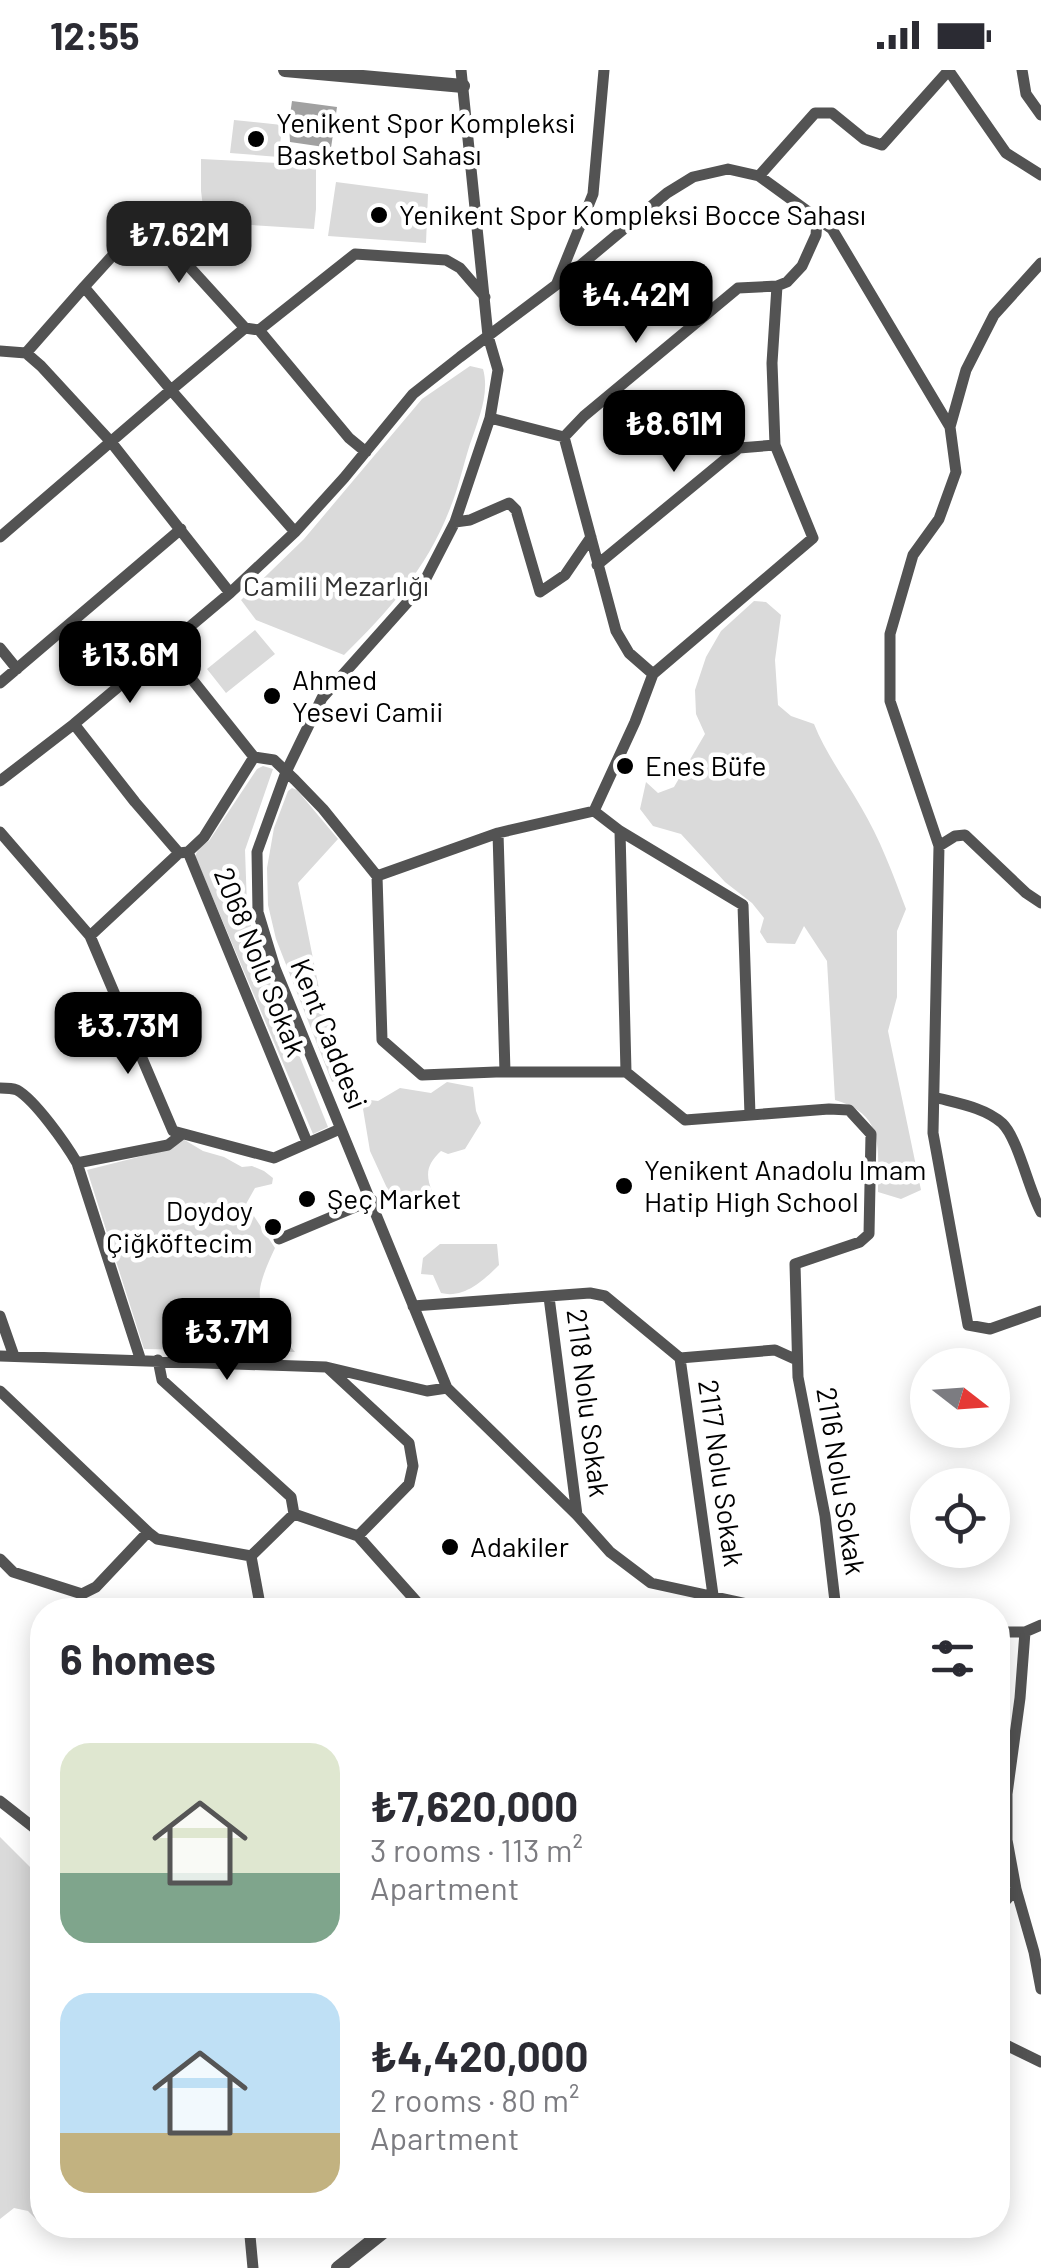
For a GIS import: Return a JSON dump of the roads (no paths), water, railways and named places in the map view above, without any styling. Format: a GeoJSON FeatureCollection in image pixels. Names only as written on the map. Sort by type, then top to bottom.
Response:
{"type":"FeatureCollection","features":[{"type":"Feature","properties":{"kind":"street"},"geometry":{"type":"LineString","coordinates":[[285,70],[462,86]]}},
{"type":"Feature","properties":{"kind":"street","name":"Kent Caddesi"},"geometry":{"type":"LineString","coordinates":[[461,70],[488,336],[498,370],[490,418],[454,522],[422,586],[322,698],[286,772],[258,852],[258,912],[275,968],[448,1388],[610,1552],[651,1582],[726,1598]]}},
{"type":"Feature","properties":{"kind":"street"},"geometry":{"type":"LineString","coordinates":[[555,286],[594,194],[604,70]]}},
{"type":"Feature","properties":{"kind":"street"},"geometry":{"type":"LineString","coordinates":[[759,176],[815,113],[832,113],[864,139],[882,145],[949,70],[1006,153],[1041,175]]}},
{"type":"Feature","properties":{"kind":"street"},"geometry":{"type":"LineString","coordinates":[[1022,70],[1026,94],[1041,115]]}},
{"type":"Feature","properties":{"kind":"street"},"geometry":{"type":"LineString","coordinates":[[0,781],[230,594],[295,532],[414,394],[555,286],[667,192],[693,177],[728,169],[759,176],[832,229],[950,427],[956,472],[939,519],[913,555],[890,634],[890,701],[939,846],[933,1133],[968,1325],[990,1330],[1041,1311]]}},
{"type":"Feature","properties":{"kind":"street"},"geometry":{"type":"LineString","coordinates":[[564,437],[738,288],[787,282],[802,266],[816,235],[817,220]]}},
{"type":"Feature","properties":{"kind":"street"},"geometry":{"type":"LineString","coordinates":[[26,354],[134,232],[144,226],[154,228],[245,328],[259,330],[349,438],[366,452]]}},
{"type":"Feature","properties":{"kind":"street"},"geometry":{"type":"LineString","coordinates":[[259,330],[355,254],[446,260],[460,268],[486,297]]}},
{"type":"Feature","properties":{"kind":"street"},"geometry":{"type":"LineString","coordinates":[[950,427],[966,370],[994,315],[1041,262]]}},
{"type":"Feature","properties":{"kind":"street"},"geometry":{"type":"LineString","coordinates":[[594,811],[653,674],[813,538],[775,445],[772,363],[778,286]]}},
{"type":"Feature","properties":{"kind":"street"},"geometry":{"type":"LineString","coordinates":[[84,287],[295,532]]}},
{"type":"Feature","properties":{"kind":"street"},"geometry":{"type":"LineString","coordinates":[[0,537],[245,328]]}},
{"type":"Feature","properties":{"kind":"street"},"geometry":{"type":"LineString","coordinates":[[0,350],[26,354],[41,366],[111,442],[230,594]]}},
{"type":"Feature","properties":{"kind":"street"},"geometry":{"type":"LineString","coordinates":[[490,418],[564,437]]}},
{"type":"Feature","properties":{"kind":"street"},"geometry":{"type":"LineString","coordinates":[[564,437],[616,631],[629,653],[653,674]]}},
{"type":"Feature","properties":{"kind":"street"},"geometry":{"type":"LineString","coordinates":[[597,565],[739,448],[775,445]]}},
{"type":"Feature","properties":{"kind":"street"},"geometry":{"type":"LineString","coordinates":[[454,522],[470,520],[509,503],[516,510],[540,592],[565,575],[591,537]]}},
{"type":"Feature","properties":{"kind":"street"},"geometry":{"type":"LineString","coordinates":[[0,682],[180,528]]}},
{"type":"Feature","properties":{"kind":"street"},"geometry":{"type":"LineString","coordinates":[[0,648],[17,669]]}},
{"type":"Feature","properties":{"kind":"street"},"geometry":{"type":"LineString","coordinates":[[167,648],[254,757],[274,760],[323,809],[376,876],[382,1040],[422,1075],[626,1072],[685,1120],[750,1115],[743,905],[620,831],[594,811]]}},
{"type":"Feature","properties":{"kind":"street","name":"2068 Nolu Sokak"},"geometry":{"type":"LineString","coordinates":[[74,724],[134,802],[184,853],[308,1142]]}},
{"type":"Feature","properties":{"kind":"street"},"geometry":{"type":"LineString","coordinates":[[90,936],[204,837],[254,757]]}},
{"type":"Feature","properties":{"kind":"street"},"geometry":{"type":"LineString","coordinates":[[376,876],[498,833],[594,811]]}},
{"type":"Feature","properties":{"kind":"street"},"geometry":{"type":"LineString","coordinates":[[620,831],[626,1072]]}},
{"type":"Feature","properties":{"kind":"street"},"geometry":{"type":"LineString","coordinates":[[0,832],[90,936],[173,1131],[274,1158],[340,1129]]}},
{"type":"Feature","properties":{"kind":"street"},"geometry":{"type":"LineString","coordinates":[[498,833],[505,1072]]}},
{"type":"Feature","properties":{"kind":"street"},"geometry":{"type":"LineString","coordinates":[[939,846],[965,835],[1041,903]]}},
{"type":"Feature","properties":{"kind":"street"},"geometry":{"type":"LineString","coordinates":[[0,1088],[14,1089],[31,1102],[76,1163],[140,1361]]}},
{"type":"Feature","properties":{"kind":"street"},"geometry":{"type":"LineString","coordinates":[[934,1096],[978,1109],[1004,1124],[1041,1212]]}},
{"type":"Feature","properties":{"kind":"street","name":"2116 Nolu Sokak"},"geometry":{"type":"LineString","coordinates":[[750,1115],[849,1110],[871,1134],[869,1234],[860,1242],[794,1264],[797,1360],[825,1516],[835,1598]]}},
{"type":"Feature","properties":{"kind":"street"},"geometry":{"type":"LineString","coordinates":[[76,1163],[168,1145],[181,1135]]}},
{"type":"Feature","properties":{"kind":"street"},"geometry":{"type":"LineString","coordinates":[[279,1239],[372,1200]]}},
{"type":"Feature","properties":{"kind":"street"},"geometry":{"type":"LineString","coordinates":[[413,1306],[590,1292],[605,1296],[680,1358],[775,1350],[797,1360]]}},
{"type":"Feature","properties":{"kind":"street","name":"2118 Nolu Sokak"},"geometry":{"type":"LineString","coordinates":[[549,1297],[576,1515]]}},
{"type":"Feature","properties":{"kind":"street"},"geometry":{"type":"LineString","coordinates":[[0,1316],[14,1356]]}},
{"type":"Feature","properties":{"kind":"street"},"geometry":{"type":"LineString","coordinates":[[0,1356],[326,1366],[427,1392],[448,1388]]}},
{"type":"Feature","properties":{"kind":"street","name":"2117 Nolu Sokak"},"geometry":{"type":"LineString","coordinates":[[680,1358],[713,1595]]}},
{"type":"Feature","properties":{"kind":"street"},"geometry":{"type":"LineString","coordinates":[[158,1360],[162,1380],[291,1497],[294,1514]]}},
{"type":"Feature","properties":{"kind":"street"},"geometry":{"type":"LineString","coordinates":[[326,1366],[409,1443],[414,1466],[409,1484],[358,1536]]}},
{"type":"Feature","properties":{"kind":"street"},"geometry":{"type":"LineString","coordinates":[[0,1391],[157,1539],[251,1556]]}},
{"type":"Feature","properties":{"kind":"street"},"geometry":{"type":"LineString","coordinates":[[294,1514],[358,1536],[413,1598]]}},
{"type":"Feature","properties":{"kind":"street"},"geometry":{"type":"LineString","coordinates":[[251,1556],[294,1514]]}},
{"type":"Feature","properties":{"kind":"street"},"geometry":{"type":"LineString","coordinates":[[0,1559],[13,1572],[82,1594],[96,1586],[148,1532]]}},
{"type":"Feature","properties":{"kind":"street"},"geometry":{"type":"LineString","coordinates":[[251,1556],[259,1598]]}},
{"type":"Feature","properties":{"kind":"street"},"geometry":{"type":"LineString","coordinates":[[1010,1632],[1041,1626]]}},
{"type":"Feature","properties":{"kind":"street"},"geometry":{"type":"LineString","coordinates":[[1010,1772],[1025,1632]]}},
{"type":"Feature","properties":{"kind":"street"},"geometry":{"type":"LineString","coordinates":[[0,1801],[30,1825]]}},
{"type":"Feature","properties":{"kind":"street"},"geometry":{"type":"LineString","coordinates":[[1010,1852],[1041,1989]]}},
{"type":"Feature","properties":{"kind":"street"},"geometry":{"type":"LineString","coordinates":[[1010,1896],[1016,1889]]}},
{"type":"Feature","properties":{"kind":"street"},"geometry":{"type":"LineString","coordinates":[[1010,2046],[1041,2062]]}},
{"type":"Feature","properties":{"kind":"street"},"geometry":{"type":"LineString","coordinates":[[250,2238],[253,2268]]}},
{"type":"Feature","properties":{"kind":"street"},"geometry":{"type":"LineString","coordinates":[[338,2268],[376,2238]]}},
{"type":"Feature","properties":{"kind":"place","name":"Yenikent Spor Kompleksi Basketbol Sahası"},"geometry":{"type":"Point","coordinates":[256,139]}},
{"type":"Feature","properties":{"kind":"place","name":"Yenikent Spor Kompleksi Bocce Sahası"},"geometry":{"type":"Point","coordinates":[379,215]}},
{"type":"Feature","properties":{"kind":"place","name":"Ahmed Yesevi Camii"},"geometry":{"type":"Point","coordinates":[272,696]}},
{"type":"Feature","properties":{"kind":"place","name":"Enes Büfe"},"geometry":{"type":"Point","coordinates":[625,766]}},
{"type":"Feature","properties":{"kind":"place","name":"Yenikent Anadolu Imam Hatip High School"},"geometry":{"type":"Point","coordinates":[624,1186]}},
{"type":"Feature","properties":{"kind":"place","name":"Şeç Market"},"geometry":{"type":"Point","coordinates":[307,1199]}},
{"type":"Feature","properties":{"kind":"place","name":"Doydoy Çiğköftecim"},"geometry":{"type":"Point","coordinates":[273,1227]}},
{"type":"Feature","properties":{"kind":"place","name":"Adakiler"},"geometry":{"type":"Point","coordinates":[450,1547]}},
{"type":"Feature","properties":{"kind":"park label","name":"Camili Mezarlığı"},"geometry":{"type":"Point","coordinates":[336,586]}}]}
